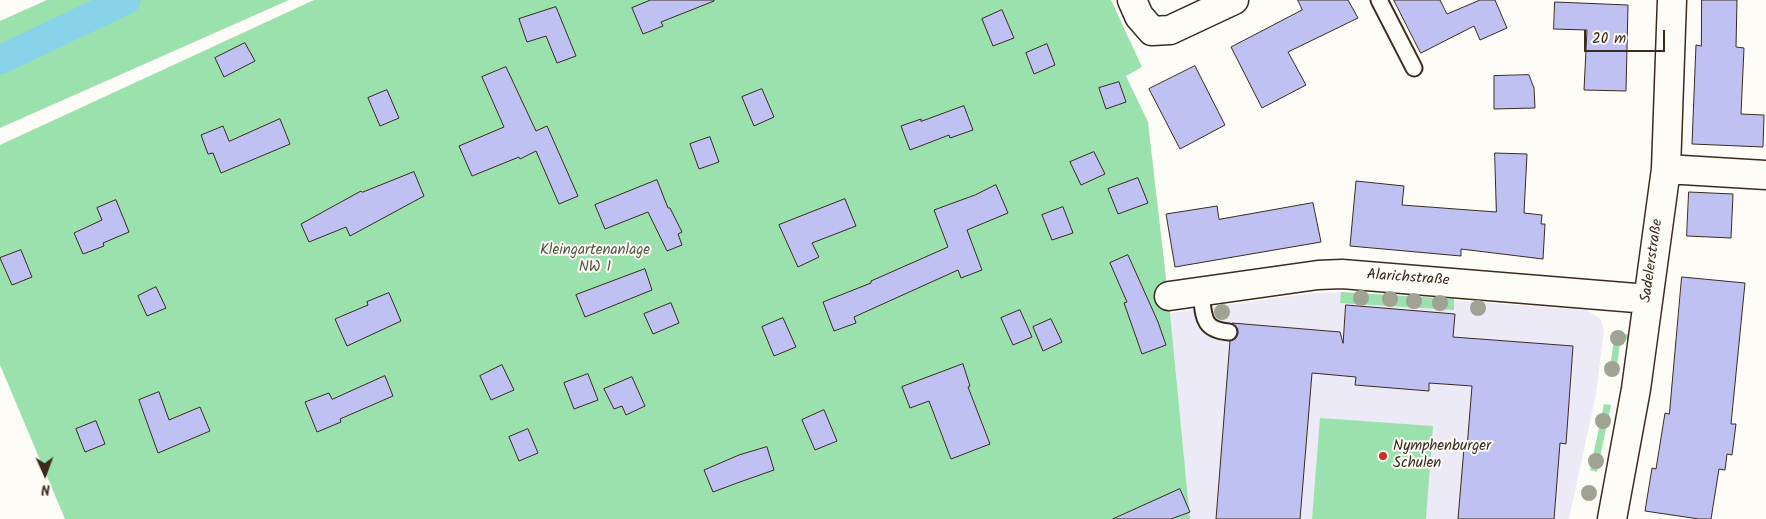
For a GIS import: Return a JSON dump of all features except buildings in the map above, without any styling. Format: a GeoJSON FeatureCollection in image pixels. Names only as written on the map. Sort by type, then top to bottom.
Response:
{"type":"FeatureCollection","features":[{"type":"Feature","properties":{"kind":"street"},"geometry":{"type":"LineString","coordinates":[[1132,0],[1140,16],[1152,31],[1170,30],[1234,0]]}},
{"type":"Feature","properties":{"kind":"street","name":"Sadelerstraße"},"geometry":{"type":"LineString","coordinates":[[1612,519],[1636,388],[1666,169],[1672,0]]}},
{"type":"Feature","properties":{"kind":"street"},"geometry":{"type":"LineString","coordinates":[[1666,169],[1766,175]]}},
{"type":"Feature","properties":{"kind":"street","name":"Alarichstraße"},"geometry":{"type":"LineString","coordinates":[[1169,296],[1318,275],[1342,274],[1648,299]]}},
{"type":"Feature","properties":{"kind":"lane"},"geometry":{"type":"LineString","coordinates":[[1379,0],[1414,68]]}},
{"type":"Feature","properties":{"kind":"lane"},"geometry":{"type":"LineString","coordinates":[[1201,292],[1204,318],[1208,326],[1219,331],[1229,332]]}},
{"type":"Feature","properties":{"kind":"shaded area","name":"Nymphenburger Schulen"},"geometry":{"type":"Polygon","coordinates":[[[1341,292],[1586,310],[1600,318],[1604,330],[1596,394],[1569,519],[1190,519],[1170,313],[1313,293],[1341,292]]]}},
{"type":"Feature","properties":{"kind":"green space"},"geometry":{"type":"Polygon","coordinates":[[[47,0],[289,0],[0,128],[0,21],[47,0]]]}},
{"type":"Feature","properties":{"kind":"green space","name":"Kleingartenanlage NW 1"},"geometry":{"type":"Polygon","coordinates":[[[314,0],[1111,0],[1142,67],[1126,76],[1148,122],[1170,313],[1190,519],[65,519],[0,365],[0,145],[314,0]]]}},
{"type":"Feature","properties":{"kind":"green space"},"geometry":{"type":"Polygon","coordinates":[[[1341,292],[1454,299],[1454,310],[1340,303],[1341,292]]]}},
{"type":"Feature","properties":{"kind":"green space"},"geometry":{"type":"Polygon","coordinates":[[[1615,332],[1631,335],[1630,338],[1620,343],[1616,375],[1609,375],[1615,332]]]}},
{"type":"Feature","properties":{"kind":"green space"},"geometry":{"type":"Polygon","coordinates":[[[1604,404],[1611,405],[1597,472],[1590,470],[1604,404]]]}},
{"type":"Feature","properties":{"kind":"green space"},"geometry":{"type":"Polygon","coordinates":[[[1320,418],[1433,426],[1426,519],[1312,519],[1320,418]]]}},
{"type":"Feature","properties":{"kind":"waterway"},"geometry":{"type":"LineString","coordinates":[[0,60],[126,0]]}},
{"type":"Feature","properties":{"kind":"place","name":"Nymphenburger Schulen"},"geometry":{"type":"Point","coordinates":[1383,456]}}]}
